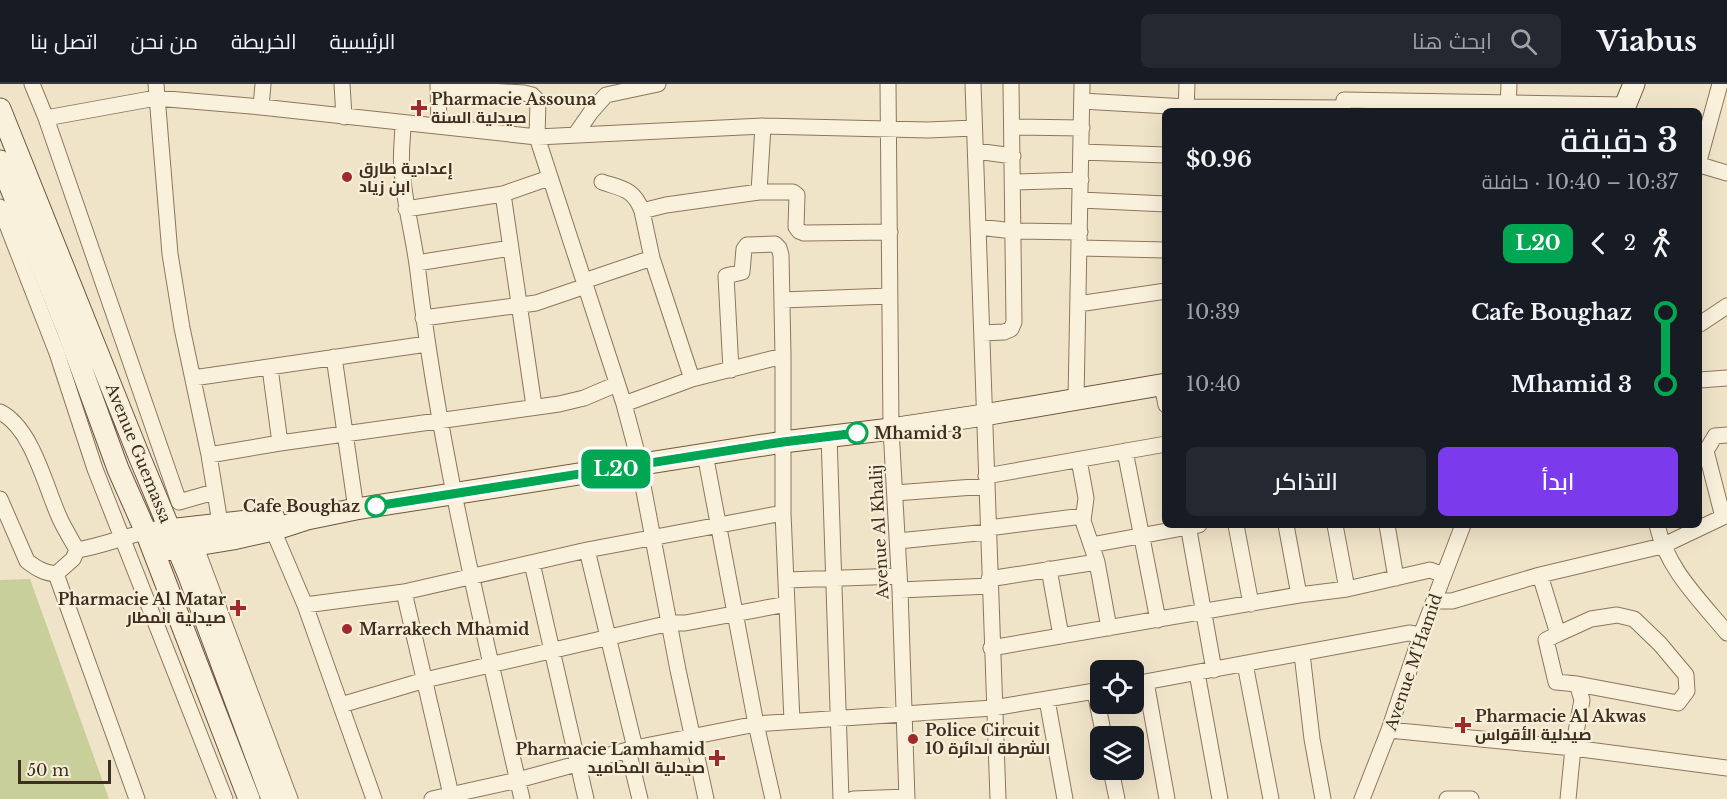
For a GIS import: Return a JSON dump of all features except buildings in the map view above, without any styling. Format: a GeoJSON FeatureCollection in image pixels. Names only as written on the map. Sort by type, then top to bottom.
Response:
{"type":"FeatureCollection","features":[{"type":"Feature","properties":{"kind":"main road"},"geometry":{"type":"LineString","coordinates":[[1624,108],[1634,84]]}},
{"type":"Feature","properties":{"kind":"main road","name":"Avenue Guemassa"},"geometry":{"type":"LineString","coordinates":[[0,109],[137,451],[181,541],[272,799]]}},
{"type":"Feature","properties":{"kind":"main road","name":"Avenue Guemassa"},"geometry":{"type":"LineString","coordinates":[[0,161],[67,329],[118,469],[150,542],[249,799]]}},
{"type":"Feature","properties":{"kind":"main road"},"geometry":{"type":"LineString","coordinates":[[150,542],[181,541],[273,530],[307,519],[453,493],[783,442],[984,415],[1077,399],[1162,391]]}},
{"type":"Feature","properties":{"kind":"main road"},"geometry":{"type":"LineString","coordinates":[[181,541],[220,524],[271,518],[307,519]]}},
{"type":"Feature","properties":{"kind":"street"},"geometry":{"type":"LineString","coordinates":[[32,84],[46,118],[179,502],[214,492]]}},
{"type":"Feature","properties":{"kind":"street"},"geometry":{"type":"LineString","coordinates":[[261,107],[263,84]]}},
{"type":"Feature","properties":{"kind":"street"},"geometry":{"type":"LineString","coordinates":[[342,84],[344,117]]}},
{"type":"Feature","properties":{"kind":"street"},"geometry":{"type":"LineString","coordinates":[[575,135],[606,95],[658,84]]}},
{"type":"Feature","properties":{"kind":"street","name":"Avenue Al Khalij"},"geometry":{"type":"LineString","coordinates":[[888,84],[891,429],[900,583],[907,798]]}},
{"type":"Feature","properties":{"kind":"street"},"geometry":{"type":"LineString","coordinates":[[973,84],[993,708],[998,799]]}},
{"type":"Feature","properties":{"kind":"street"},"geometry":{"type":"LineString","coordinates":[[982,333],[1004,332],[1011,329],[1014,322],[1011,84]]}},
{"type":"Feature","properties":{"kind":"street"},"geometry":{"type":"LineString","coordinates":[[1077,399],[1082,84]]}},
{"type":"Feature","properties":{"kind":"street"},"geometry":{"type":"LineString","coordinates":[[1186,108],[1187,84]]}},
{"type":"Feature","properties":{"kind":"street"},"geometry":{"type":"LineString","coordinates":[[1343,106],[1344,84]]}},
{"type":"Feature","properties":{"kind":"street"},"geometry":{"type":"LineString","coordinates":[[1509,84],[1509,106]]}},
{"type":"Feature","properties":{"kind":"street"},"geometry":{"type":"LineString","coordinates":[[1702,150],[1720,84]]}},
{"type":"Feature","properties":{"kind":"street"},"geometry":{"type":"LineString","coordinates":[[439,126],[438,89],[524,93],[532,95],[540,106],[537,137],[624,404],[640,465],[706,799]]}},
{"type":"Feature","properties":{"kind":"street"},"geometry":{"type":"LineString","coordinates":[[46,118],[156,91],[261,107],[537,137],[763,126],[974,128]]}},
{"type":"Feature","properties":{"kind":"street"},"geometry":{"type":"LineString","coordinates":[[156,91],[170,254],[220,524]]}},
{"type":"Feature","properties":{"kind":"street"},"geometry":{"type":"LineString","coordinates":[[1082,101],[1173,108]]}},
{"type":"Feature","properties":{"kind":"street"},"geometry":{"type":"LineString","coordinates":[[1238,108],[1343,106],[1624,108]]}},
{"type":"Feature","properties":{"kind":"street"},"geometry":{"type":"LineString","coordinates":[[403,123],[401,167],[406,209],[417,263],[439,421],[522,799]]}},
{"type":"Feature","properties":{"kind":"street"},"geometry":{"type":"LineString","coordinates":[[759,192],[763,126]]}},
{"type":"Feature","properties":{"kind":"street"},"geometry":{"type":"LineString","coordinates":[[1013,127],[1082,129]]}},
{"type":"Feature","properties":{"kind":"street"},"geometry":{"type":"LineString","coordinates":[[976,150],[1013,156]]}},
{"type":"Feature","properties":{"kind":"street"},"geometry":{"type":"LineString","coordinates":[[1081,152],[1162,155]]}},
{"type":"Feature","properties":{"kind":"street"},"geometry":{"type":"LineString","coordinates":[[1702,166],[1727,173]]}},
{"type":"Feature","properties":{"kind":"street"},"geometry":{"type":"LineString","coordinates":[[406,209],[503,194],[549,178]]}},
{"type":"Feature","properties":{"kind":"street"},"geometry":{"type":"LineString","coordinates":[[1012,182],[1081,180]]}},
{"type":"Feature","properties":{"kind":"street"},"geometry":{"type":"LineString","coordinates":[[602,182],[633,193],[638,199],[652,258],[692,379]]}},
{"type":"Feature","properties":{"kind":"street"},"geometry":{"type":"LineString","coordinates":[[642,211],[666,205],[759,192],[793,192],[797,195],[796,226],[799,231],[804,233],[890,232]]}},
{"type":"Feature","properties":{"kind":"street"},"geometry":{"type":"LineString","coordinates":[[503,194],[534,406]]}},
{"type":"Feature","properties":{"kind":"street"},"geometry":{"type":"LineString","coordinates":[[1081,200],[1162,204]]}},
{"type":"Feature","properties":{"kind":"street"},"geometry":{"type":"LineString","coordinates":[[0,207],[54,343],[95,469],[225,799]]}},
{"type":"Feature","properties":{"kind":"street"},"geometry":{"type":"LineString","coordinates":[[979,227],[1013,231],[1080,232]]}},
{"type":"Feature","properties":{"kind":"street"},"geometry":{"type":"LineString","coordinates":[[731,370],[726,277],[728,274],[742,272],[744,249],[747,245],[775,244],[779,248],[782,300],[783,513],[792,721]]}},
{"type":"Feature","properties":{"kind":"street"},"geometry":{"type":"LineString","coordinates":[[417,263],[511,248]]}},
{"type":"Feature","properties":{"kind":"street"},"geometry":{"type":"LineString","coordinates":[[1080,248],[1162,250]]}},
{"type":"Feature","properties":{"kind":"street"},"geometry":{"type":"LineString","coordinates":[[423,318],[537,303],[652,258]]}},
{"type":"Feature","properties":{"kind":"street"},"geometry":{"type":"LineString","coordinates":[[1078,304],[1162,292]]}},
{"type":"Feature","properties":{"kind":"street"},"geometry":{"type":"LineString","coordinates":[[782,300],[889,296]]}},
{"type":"Feature","properties":{"kind":"street"},"geometry":{"type":"LineString","coordinates":[[1702,323],[1727,306]]}},
{"type":"Feature","properties":{"kind":"street"},"geometry":{"type":"LineString","coordinates":[[193,378],[428,344]]}},
{"type":"Feature","properties":{"kind":"street"},"geometry":{"type":"LineString","coordinates":[[624,404],[692,379],[783,356]]}},
{"type":"Feature","properties":{"kind":"street"},"geometry":{"type":"LineString","coordinates":[[334,357],[356,509]]}},
{"type":"Feature","properties":{"kind":"street"},"geometry":{"type":"LineString","coordinates":[[270,368],[280,442]]}},
{"type":"Feature","properties":{"kind":"street"},"geometry":{"type":"LineString","coordinates":[[1702,380],[1727,378]]}},
{"type":"Feature","properties":{"kind":"street"},"geometry":{"type":"LineString","coordinates":[[209,455],[280,442],[559,404],[584,398],[617,384]]}},
{"type":"Feature","properties":{"kind":"street"},"geometry":{"type":"LineString","coordinates":[[0,412],[14,421],[29,444],[61,522],[77,550]]}},
{"type":"Feature","properties":{"kind":"street"},"geometry":{"type":"LineString","coordinates":[[1702,527],[1725,516],[1706,450],[1715,436],[1727,435]]}},
{"type":"Feature","properties":{"kind":"street"},"geometry":{"type":"LineString","coordinates":[[829,436],[842,799]]}},
{"type":"Feature","properties":{"kind":"street"},"geometry":{"type":"LineString","coordinates":[[896,493],[986,481],[1162,445]]}},
{"type":"Feature","properties":{"kind":"street"},"geometry":{"type":"LineString","coordinates":[[1125,451],[1158,620]]}},
{"type":"Feature","properties":{"kind":"street"},"geometry":{"type":"LineString","coordinates":[[705,454],[734,614],[773,799]]}},
{"type":"Feature","properties":{"kind":"street"},"geometry":{"type":"LineString","coordinates":[[1079,460],[1086,498],[1083,516],[1097,562],[1109,628]]}},
{"type":"Feature","properties":{"kind":"street"},"geometry":{"type":"LineString","coordinates":[[0,499],[27,561],[36,568],[47,573],[56,573],[73,559],[77,550]]}},
{"type":"Feature","properties":{"kind":"street"},"geometry":{"type":"LineString","coordinates":[[305,605],[404,592],[587,550],[783,513]]}},
{"type":"Feature","properties":{"kind":"street"},"geometry":{"type":"LineString","coordinates":[[898,541],[1083,516]]}},
{"type":"Feature","properties":{"kind":"street"},"geometry":{"type":"LineString","coordinates":[[1090,545],[1181,528]]}},
{"type":"Feature","properties":{"kind":"street"},"geometry":{"type":"LineString","coordinates":[[1192,528],[1214,670]]}},
{"type":"Feature","properties":{"kind":"street"},"geometry":{"type":"LineString","coordinates":[[1237,528],[1251,604]]}},
{"type":"Feature","properties":{"kind":"street"},"geometry":{"type":"LineString","coordinates":[[1287,528],[1299,595]]}},
{"type":"Feature","properties":{"kind":"street"},"geometry":{"type":"LineString","coordinates":[[1336,528],[1347,589]]}},
{"type":"Feature","properties":{"kind":"street"},"geometry":{"type":"LineString","coordinates":[[1387,528],[1396,578]]}},
{"type":"Feature","properties":{"kind":"street","name":"Avenue M'Hamid"},"geometry":{"type":"LineString","coordinates":[[1362,799],[1462,528]]}},
{"type":"Feature","properties":{"kind":"street"},"geometry":{"type":"LineString","coordinates":[[1658,528],[1662,546],[1679,575],[1727,633]]}},
{"type":"Feature","properties":{"kind":"street"},"geometry":{"type":"LineString","coordinates":[[1434,601],[1452,601],[1540,575],[1662,546],[1700,528]]}},
{"type":"Feature","properties":{"kind":"street"},"geometry":{"type":"LineString","coordinates":[[273,530],[305,605],[374,799]]}},
{"type":"Feature","properties":{"kind":"street"},"geometry":{"type":"LineString","coordinates":[[181,541],[290,799]]}},
{"type":"Feature","properties":{"kind":"street"},"geometry":{"type":"LineString","coordinates":[[77,550],[150,542]]}},
{"type":"Feature","properties":{"kind":"street"},"geometry":{"type":"LineString","coordinates":[[125,544],[150,542]]}},
{"type":"Feature","properties":{"kind":"street"},"geometry":{"type":"LineString","coordinates":[[587,550],[609,637],[640,799]]}},
{"type":"Feature","properties":{"kind":"street"},"geometry":{"type":"LineString","coordinates":[[787,580],[834,578],[900,583],[989,582],[1049,569],[1097,562]]}},
{"type":"Feature","properties":{"kind":"street"},"geometry":{"type":"LineString","coordinates":[[532,563],[576,764],[586,799]]}},
{"type":"Feature","properties":{"kind":"street"},"geometry":{"type":"LineString","coordinates":[[1049,569],[1061,636]]}},
{"type":"Feature","properties":{"kind":"street"},"geometry":{"type":"LineString","coordinates":[[992,648],[1299,595],[1347,589],[1430,570],[1444,575]]}},
{"type":"Feature","properties":{"kind":"street"},"geometry":{"type":"LineString","coordinates":[[56,573],[137,799]]}},
{"type":"Feature","properties":{"kind":"street"},"geometry":{"type":"LineString","coordinates":[[1540,575],[1558,634]]}},
{"type":"Feature","properties":{"kind":"street"},"geometry":{"type":"LineString","coordinates":[[404,592],[451,796]]}},
{"type":"Feature","properties":{"kind":"street"},"geometry":{"type":"LineString","coordinates":[[341,705],[425,680],[670,623],[685,623],[787,604]]}},
{"type":"Feature","properties":{"kind":"street"},"geometry":{"type":"LineString","coordinates":[[1617,615],[1634,619],[1660,644],[1686,675],[1687,691],[1678,703],[1577,684],[1556,682],[1546,640],[1591,619],[1617,615]]}},
{"type":"Feature","properties":{"kind":"street"},"geometry":{"type":"LineString","coordinates":[[1144,682],[1409,633],[1421,635]]}},
{"type":"Feature","properties":{"kind":"street"},"geometry":{"type":"LineString","coordinates":[[1302,654],[1312,739],[1323,799]]}},
{"type":"Feature","properties":{"kind":"street"},"geometry":{"type":"LineString","coordinates":[[1245,664],[1271,799]]}},
{"type":"Feature","properties":{"kind":"street"},"geometry":{"type":"LineString","coordinates":[[1197,673],[1220,799]]}},
{"type":"Feature","properties":{"kind":"street"},"geometry":{"type":"LineString","coordinates":[[1568,799],[1582,700],[1577,684]]}},
{"type":"Feature","properties":{"kind":"street"},"geometry":{"type":"LineString","coordinates":[[432,799],[518,780],[631,749],[756,724],[993,708],[1090,692]]}},
{"type":"Feature","properties":{"kind":"street"},"geometry":{"type":"LineString","coordinates":[[1047,700],[1065,799]]}},
{"type":"Feature","properties":{"kind":"street"},"geometry":{"type":"LineString","coordinates":[[1144,700],[1167,799]]}},
{"type":"Feature","properties":{"kind":"street"},"geometry":{"type":"LineString","coordinates":[[1389,730],[1574,748],[1727,768]]}},
{"type":"Feature","properties":{"kind":"street"},"geometry":{"type":"LineString","coordinates":[[1113,780],[1117,799]]}},
{"type":"Feature","properties":{"kind":"street"},"geometry":{"type":"LineString","coordinates":[[853,799],[907,798]]}},
{"type":"Feature","properties":{"kind":"street"},"geometry":{"type":"LineString","coordinates":[[1447,799],[1471,799]]}},
{"type":"Feature","properties":{"kind":"green space"},"geometry":{"type":"Polygon","coordinates":[[[30,579],[109,799],[0,799],[0,580],[30,579]]]}},
{"type":"Feature","properties":{"kind":"bus line","name":"L20"},"geometry":{"type":"LineString","coordinates":[[376,506],[783,442],[857,433]]}},
{"type":"Feature","properties":{"kind":"place","name":"Pharmacie Assouna صيدلية السنة"},"geometry":{"type":"Point","coordinates":[419,108]}},
{"type":"Feature","properties":{"kind":"place","name":"إعدادية طارق ابن زياد"},"geometry":{"type":"Point","coordinates":[347,177]}},
{"type":"Feature","properties":{"kind":"place","name":"Mhamid 3"},"geometry":{"type":"Point","coordinates":[857,433]}},
{"type":"Feature","properties":{"kind":"place","name":"Cafe Boughaz"},"geometry":{"type":"Point","coordinates":[376,506]}},
{"type":"Feature","properties":{"kind":"place","name":"Pharmacie Al Matar صيدلية المطار"},"geometry":{"type":"Point","coordinates":[238,608]}},
{"type":"Feature","properties":{"kind":"place","name":"Marrakech Mhamid"},"geometry":{"type":"Point","coordinates":[347,629]}},
{"type":"Feature","properties":{"kind":"place","name":"Pharmacie Al Akwas صيدلية الأقواس"},"geometry":{"type":"Point","coordinates":[1463,725]}},
{"type":"Feature","properties":{"kind":"place","name":"Police Circuit 10 الشرطة الدائرة"},"geometry":{"type":"Point","coordinates":[913,739]}},
{"type":"Feature","properties":{"kind":"place","name":"Pharmacie Lamhamid صيدلية المحاميد"},"geometry":{"type":"Point","coordinates":[717,758]}}]}
